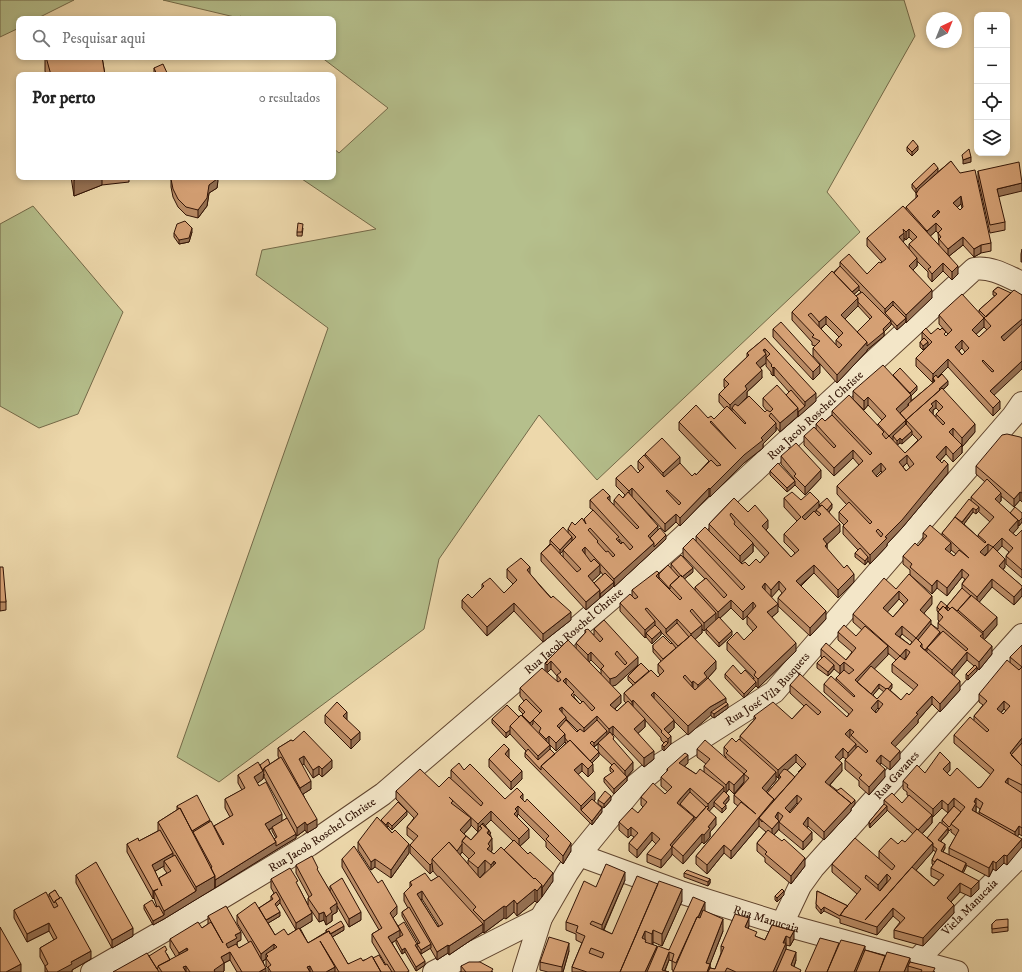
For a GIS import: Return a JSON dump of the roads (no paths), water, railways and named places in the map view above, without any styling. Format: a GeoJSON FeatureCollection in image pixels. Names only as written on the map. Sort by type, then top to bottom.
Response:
{"type":"FeatureCollection","features":[{"type":"Feature","properties":{"kind":"street","name":"Rua Jacob Roschel Christe"},"geometry":{"type":"LineString","coordinates":[[92,972],[221,898],[309,845],[383,794],[674,545],[974,269],[990,269],[1022,283]]}},
{"type":"Feature","properties":{"kind":"street","name":"Rua José Vila Busquets"},"geometry":{"type":"LineString","coordinates":[[524,972],[541,918],[579,855],[636,785],[661,764],[774,692],[1019,416]]}},
{"type":"Feature","properties":{"kind":"street","name":"Rua Gavanes"},"geometry":{"type":"LineString","coordinates":[[782,924],[800,886],[813,868],[1022,635]]}},
{"type":"Feature","properties":{"kind":"street","name":"Viela Manucaia"},"geometry":{"type":"LineString","coordinates":[[916,961],[1022,854]]}},
{"type":"Feature","properties":{"kind":"street","name":"Rua Manucaia"},"geometry":{"type":"LineString","coordinates":[[579,855],[683,893],[782,924],[957,972]]}},
{"type":"Feature","properties":{"kind":"street"},"geometry":{"type":"LineString","coordinates":[[434,972],[541,918]]}}]}
